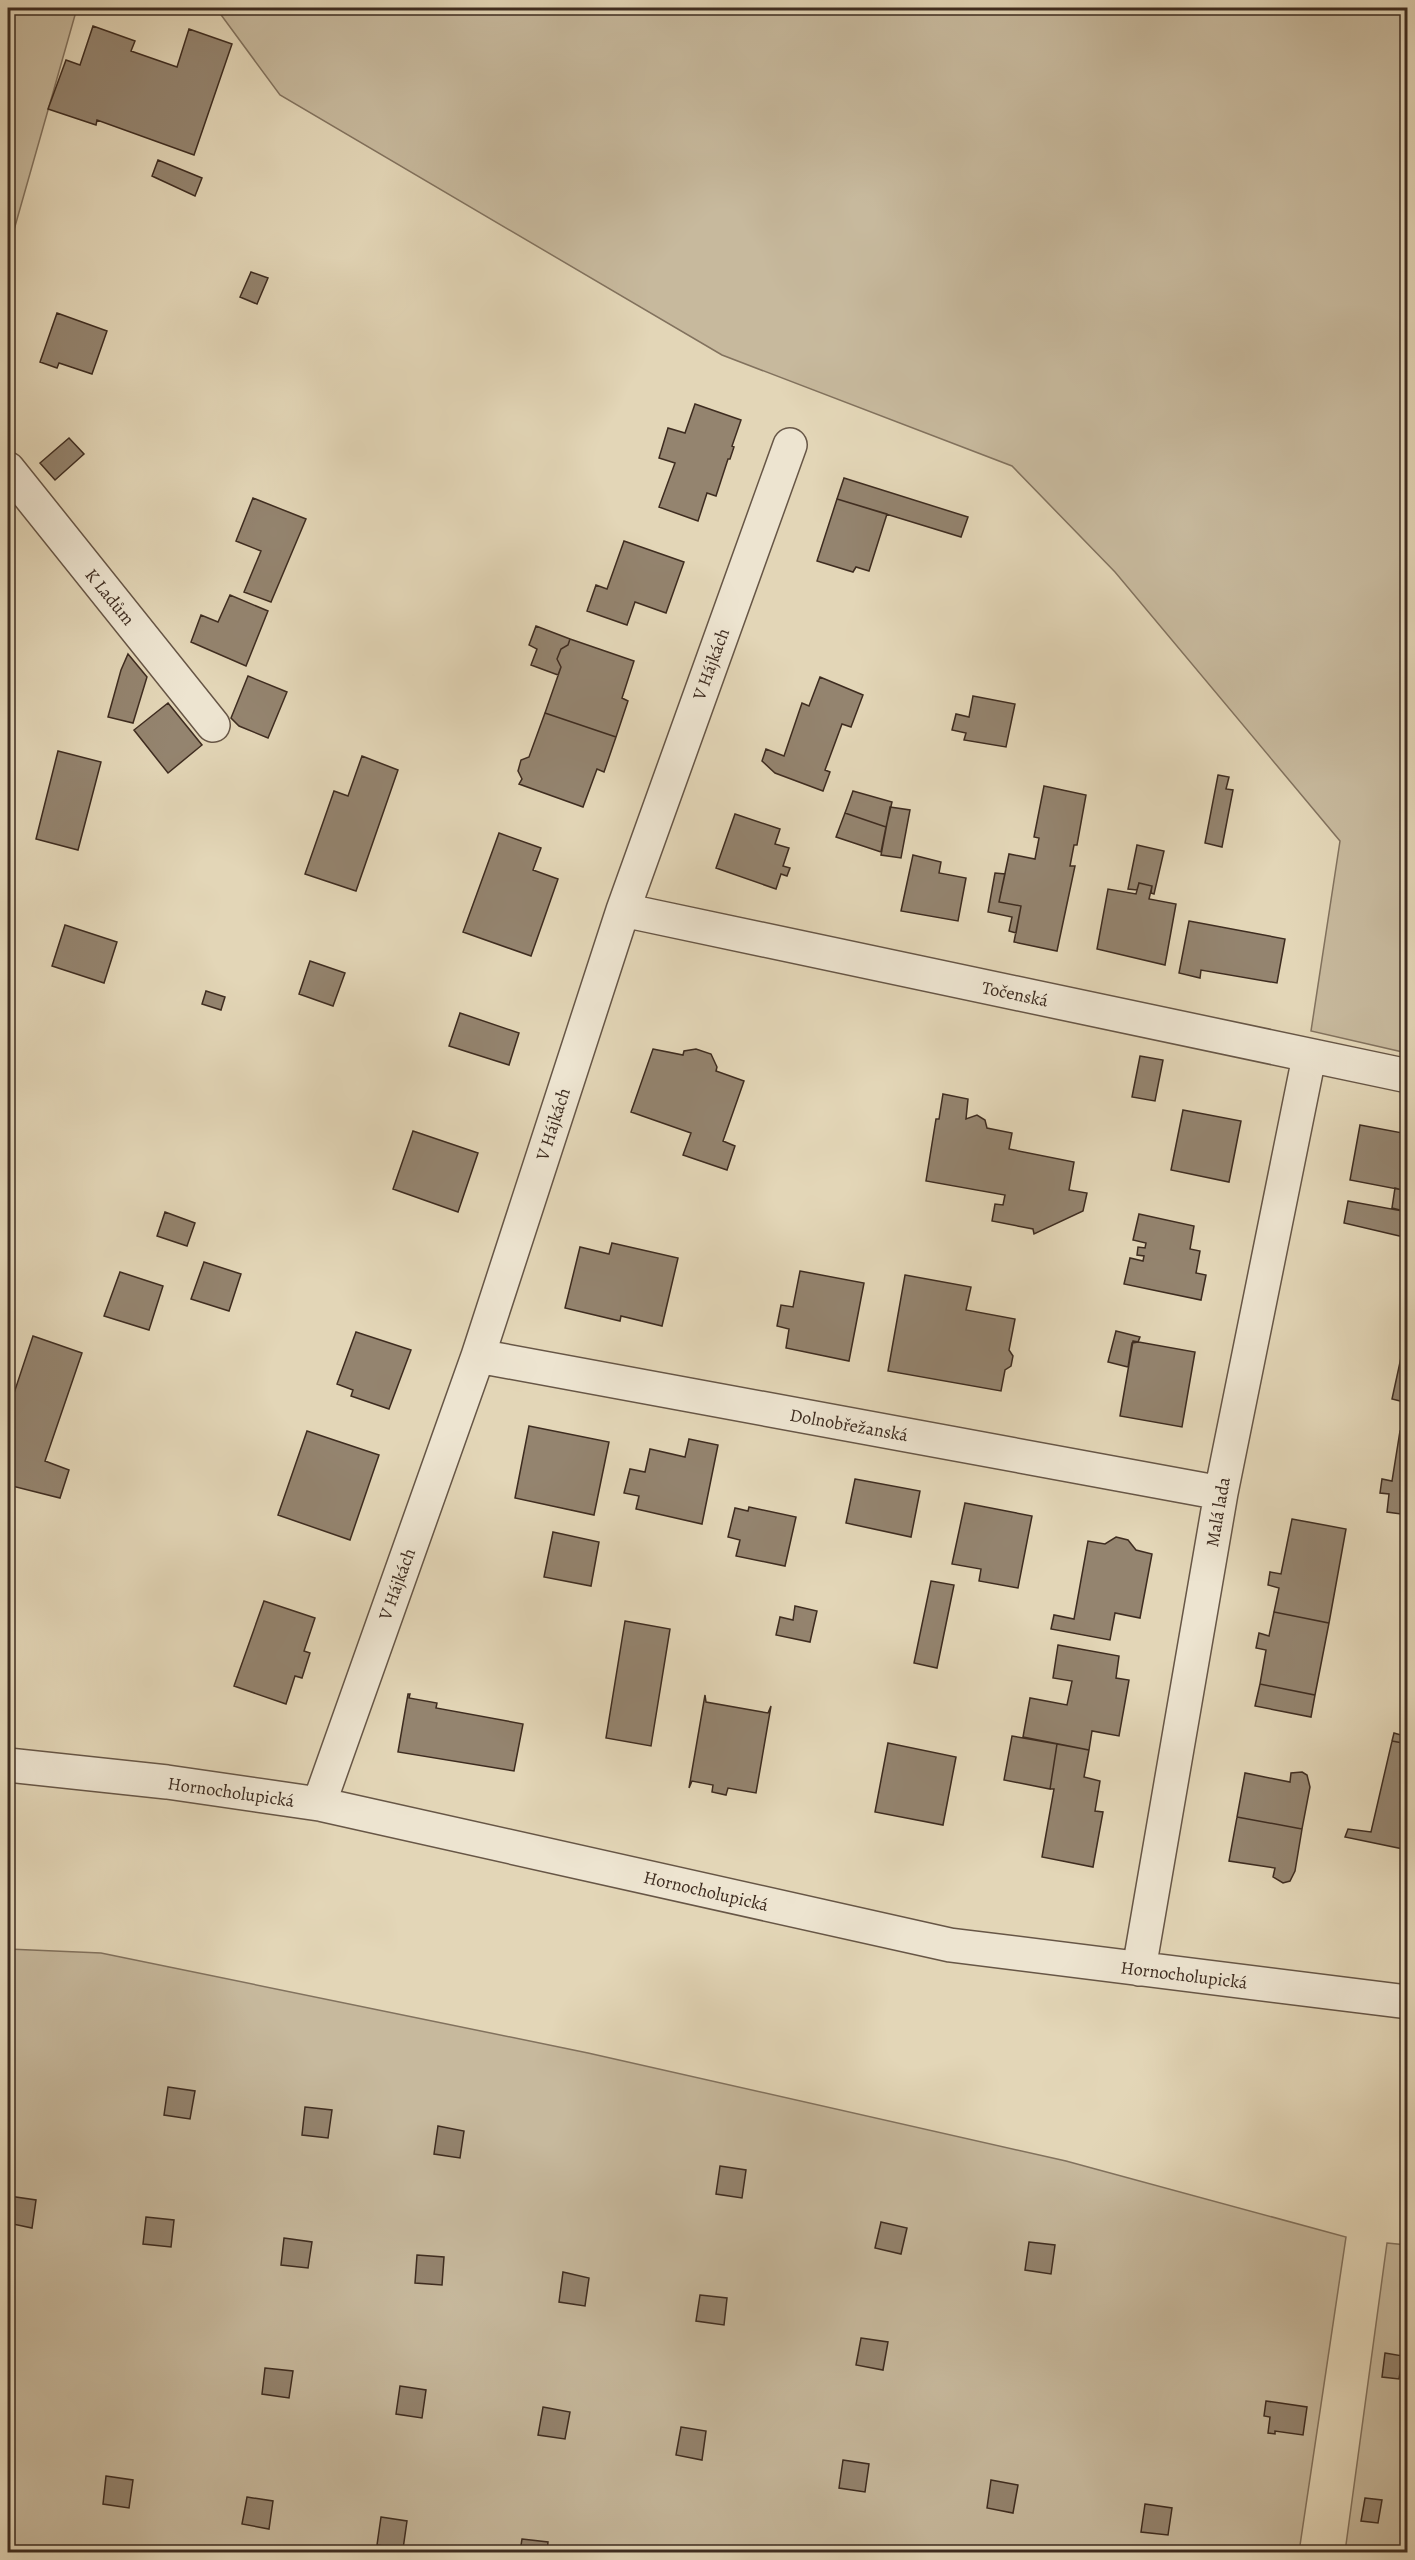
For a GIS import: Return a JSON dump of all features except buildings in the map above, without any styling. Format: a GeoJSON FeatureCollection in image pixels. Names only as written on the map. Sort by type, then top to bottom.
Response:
{"type":"FeatureCollection","features":[{"type":"Feature","properties":{"kind":"street","name":"V Hájkách"},"geometry":{"type":"LineString","coordinates":[[319,1804],[478,1356],[622,910],[790,445]]}},
{"type":"Feature","properties":{"kind":"street","name":"K Ladům"},"geometry":{"type":"LineString","coordinates":[[8,469],[213,725]]}},
{"type":"Feature","properties":{"kind":"street","name":"Točenská"},"geometry":{"type":"LineString","coordinates":[[622,910],[1407,1076]]}},
{"type":"Feature","properties":{"kind":"street","name":"Malá lada"},"geometry":{"type":"LineString","coordinates":[[1139,1969],[1221,1493],[1309,1057]]}},
{"type":"Feature","properties":{"kind":"street","name":"Dolnobřežanská"},"geometry":{"type":"LineString","coordinates":[[478,1356],[1221,1493]]}},
{"type":"Feature","properties":{"kind":"street","name":"Hornocholupická"},"geometry":{"type":"LineString","coordinates":[[8,1765],[167,1782],[319,1804],[950,1945],[1407,2002]]}},
{"type":"Feature","properties":{"kind":"shaded area"},"geometry":{"type":"Polygon","coordinates":[[[8,8],[77,8],[8,251],[8,8]]]}},
{"type":"Feature","properties":{"kind":"shaded area"},"geometry":{"type":"Polygon","coordinates":[[[216,8],[1407,8],[1407,1053],[1311,1031],[1340,841],[1115,572],[1012,466],[722,355],[280,95],[216,8]]]}},
{"type":"Feature","properties":{"kind":"shaded area"},"geometry":{"type":"Polygon","coordinates":[[[8,1949],[101,1953],[588,2053],[1066,2161],[1346,2237],[1299,2552],[8,2552],[8,1949]]]}},
{"type":"Feature","properties":{"kind":"shaded area"},"geometry":{"type":"Polygon","coordinates":[[[1387,2243],[1407,2245],[1407,2552],[1345,2552],[1387,2243]]]}}]}
